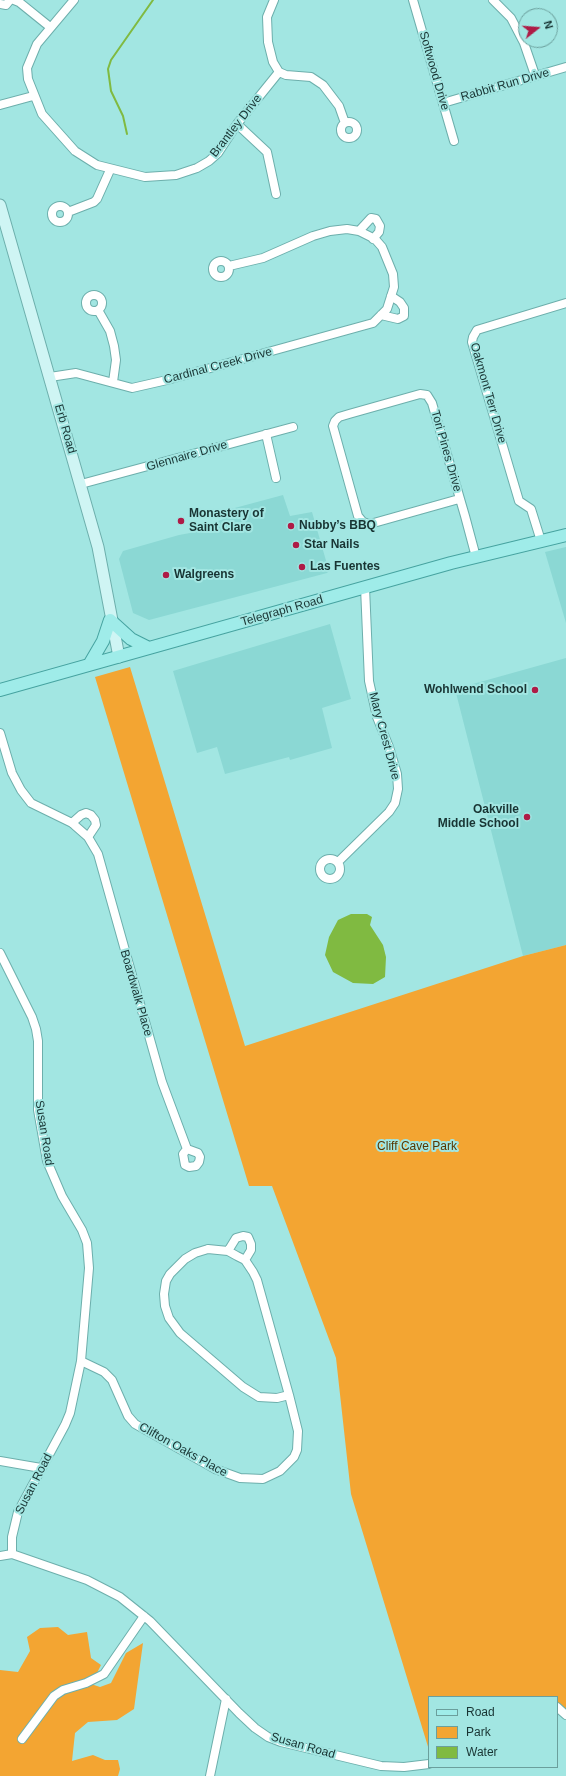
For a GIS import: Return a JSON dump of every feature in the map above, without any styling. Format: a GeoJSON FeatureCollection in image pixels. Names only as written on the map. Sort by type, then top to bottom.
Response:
{"type":"FeatureCollection","features":[{"type":"Feature","properties":{"kind":"main road","name":"Telegraph Road"},"geometry":{"type":"LineString","coordinates":[[0,690],[365,587],[476,557],[566,535]]}},
{"type":"Feature","properties":{"kind":"main road"},"geometry":{"type":"LineString","coordinates":[[89,665],[103,641],[110,620],[131,639],[149,648]]}},
{"type":"Feature","properties":{"kind":"street"},"geometry":{"type":"LineString","coordinates":[[0,4],[6,5],[10,0]]}},
{"type":"Feature","properties":{"kind":"street"},"geometry":{"type":"LineString","coordinates":[[14,0],[19,2],[50,27]]}},
{"type":"Feature","properties":{"kind":"street","name":"Brantley Drive"},"geometry":{"type":"LineString","coordinates":[[74,0],[37,44],[27,68],[28,79],[33,96],[42,114],[75,151],[97,165],[110,170],[145,177],[162,177],[176,175],[198,168],[218,153],[237,124],[279,72]]}},
{"type":"Feature","properties":{"kind":"street"},"geometry":{"type":"LineString","coordinates":[[274,0],[267,17],[268,42],[273,62],[279,72],[286,75],[311,77],[323,84],[339,106],[345,123]]}},
{"type":"Feature","properties":{"kind":"street","name":"Softwood Drive"},"geometry":{"type":"LineString","coordinates":[[413,0],[454,141]]}},
{"type":"Feature","properties":{"kind":"street"},"geometry":{"type":"LineString","coordinates":[[493,0],[511,18],[524,42],[535,75]]}},
{"type":"Feature","properties":{"kind":"street","name":"Rabbit Run Drive"},"geometry":{"type":"LineString","coordinates":[[443,103],[566,67]]}},
{"type":"Feature","properties":{"kind":"street"},"geometry":{"type":"LineString","coordinates":[[0,105],[33,96]]}},
{"type":"Feature","properties":{"kind":"street"},"geometry":{"type":"LineString","coordinates":[[237,124],[267,152],[276,194]]}},
{"type":"Feature","properties":{"kind":"street"},"geometry":{"type":"LineString","coordinates":[[68,212],[98,199],[110,170]]}},
{"type":"Feature","properties":{"kind":"street","name":"Erb Road"},"geometry":{"type":"LineString","coordinates":[[0,205],[98,547],[110,620],[119,657]]}},
{"type":"Feature","properties":{"kind":"street"},"geometry":{"type":"LineString","coordinates":[[359,231],[371,218],[376,219],[380,226],[379,232],[373,239]]}},
{"type":"Feature","properties":{"kind":"street","name":"Cardinal Creek Drive"},"geometry":{"type":"LineString","coordinates":[[50,377],[76,373],[132,388],[167,380],[373,323],[387,309],[394,287],[388,260],[382,247],[373,239],[359,231],[347,229],[330,231],[314,236],[263,258],[229,266]]}},
{"type":"Feature","properties":{"kind":"street"},"geometry":{"type":"LineString","coordinates":[[381,315],[398,319],[404,316],[404,308],[400,302],[391,296]]}},
{"type":"Feature","properties":{"kind":"street","name":"Oakmont Terr Drive"},"geometry":{"type":"LineString","coordinates":[[541,541],[531,509],[519,501],[472,342],[477,330],[566,303]]}},
{"type":"Feature","properties":{"kind":"street"},"geometry":{"type":"LineString","coordinates":[[98,310],[110,331],[114,346],[116,360],[113,382]]}},
{"type":"Feature","properties":{"kind":"street","name":"Tori Pines Drive"},"geometry":{"type":"LineString","coordinates":[[459,499],[370,524],[363,522],[358,516],[333,426],[335,421],[339,417],[356,412],[420,394],[427,395],[432,403],[476,557]]}},
{"type":"Feature","properties":{"kind":"street","name":"Glennaire Drive"},"geometry":{"type":"LineString","coordinates":[[81,484],[293,427]]}},
{"type":"Feature","properties":{"kind":"street"},"geometry":{"type":"LineString","coordinates":[[266,434],[276,478]]}},
{"type":"Feature","properties":{"kind":"street","name":"Mary Crest Drive"},"geometry":{"type":"LineString","coordinates":[[338,862],[389,812],[395,802],[398,789],[397,774],[389,747],[377,717],[369,681],[365,587]]}},
{"type":"Feature","properties":{"kind":"street","name":"Boardwalk Place"},"geometry":{"type":"LineString","coordinates":[[0,733],[12,773],[21,790],[31,803],[72,823],[88,837],[98,854],[162,1082],[187,1149]]}},
{"type":"Feature","properties":{"kind":"street"},"geometry":{"type":"LineString","coordinates":[[72,823],[81,815],[86,813],[91,815],[95,820],[96,825],[88,837]]}},
{"type":"Feature","properties":{"kind":"street","name":"Susan Road"},"geometry":{"type":"LineString","coordinates":[[0,953],[32,1017],[36,1029],[38,1041],[38,1110],[47,1161],[53,1179],[82,1230],[87,1243],[89,1268],[81,1361],[68,1418],[18,1512],[12,1537],[12,1554],[87,1580],[106,1589],[134,1607],[261,1733],[281,1742],[381,1766],[404,1767],[428,1764]]}},
{"type":"Feature","properties":{"kind":"street"},"geometry":{"type":"LineString","coordinates":[[228,1251],[236,1238],[243,1236],[248,1237],[251,1244],[251,1250],[245,1260],[228,1251],[208,1250],[195,1253],[177,1266],[166,1281],[164,1294],[167,1312],[180,1333],[243,1387],[264,1397],[277,1398],[289,1396]]}},
{"type":"Feature","properties":{"kind":"street","name":"Clifton Oaks Place"},"geometry":{"type":"LineString","coordinates":[[81,1361],[104,1372],[112,1380],[128,1416],[135,1424],[215,1469],[240,1478],[263,1479],[280,1471],[294,1457],[297,1450],[298,1431],[257,1280],[245,1260]]}},
{"type":"Feature","properties":{"kind":"street"},"geometry":{"type":"LineString","coordinates":[[0,1461],[41,1468]]}},
{"type":"Feature","properties":{"kind":"street"},"geometry":{"type":"LineString","coordinates":[[0,1556],[12,1554]]}},
{"type":"Feature","properties":{"kind":"street"},"geometry":{"type":"LineString","coordinates":[[22,1739],[54,1696],[63,1690],[86,1683],[104,1674],[144,1616]]}},
{"type":"Feature","properties":{"kind":"street"},"geometry":{"type":"LineString","coordinates":[[210,1776],[226,1699]]}},
{"type":"Feature","properties":{"kind":"street"},"geometry":{"type":"LineString","coordinates":[[558,1708],[566,1715]]}},
{"type":"Feature","properties":{"kind":"shaded area"},"geometry":{"type":"Polygon","coordinates":[[[283,495],[290,516],[312,512],[329,571],[327,573],[149,620],[133,613],[119,559],[123,551],[190,533],[228,517],[231,509],[283,495]]]}},
{"type":"Feature","properties":{"kind":"shaded area"},"geometry":{"type":"Polygon","coordinates":[[[566,547],[566,623],[545,552],[566,547]]]}},
{"type":"Feature","properties":{"kind":"shaded area"},"geometry":{"type":"Polygon","coordinates":[[[330,624],[351,699],[322,708],[332,748],[290,760],[289,757],[225,774],[217,747],[197,753],[173,671],[330,624]]]}},
{"type":"Feature","properties":{"kind":"shaded area","name":"Oakville Middle School"},"geometry":{"type":"Polygon","coordinates":[[[566,658],[566,945],[523,956],[455,689],[566,658]]]}},
{"type":"Feature","properties":{"kind":"green space","name":"Cliff Cave Park"},"geometry":{"type":"Polygon","coordinates":[[[130,667],[245,1046],[523,956],[566,945],[566,1715],[558,1710],[558,1696],[428,1696],[428,1747],[351,1494],[336,1358],[272,1186],[249,1186],[95,677],[130,667]]]}},
{"type":"Feature","properties":{"kind":"green space"},"geometry":{"type":"Polygon","coordinates":[[[58,1627],[68,1635],[87,1632],[91,1658],[101,1665],[97,1673],[82,1681],[100,1687],[111,1683],[126,1653],[143,1643],[134,1709],[117,1720],[88,1722],[75,1733],[72,1761],[93,1755],[105,1760],[118,1760],[120,1769],[118,1776],[0,1776],[0,1670],[18,1672],[30,1651],[27,1637],[40,1628],[58,1627]]]}},
{"type":"Feature","properties":{"kind":"water"},"geometry":{"type":"Polygon","coordinates":[[[351,914],[367,914],[372,917],[370,925],[383,945],[386,957],[385,977],[373,984],[353,983],[333,972],[325,955],[329,937],[338,920],[351,914]]]}},
{"type":"Feature","properties":{"kind":"waterway"},"geometry":{"type":"LineString","coordinates":[[127,134],[123,116],[111,91],[108,69],[111,60],[153,0]]}},
{"type":"Feature","properties":{"kind":"place","name":"Monastery of Saint Clare"},"geometry":{"type":"Point","coordinates":[181,521]}},
{"type":"Feature","properties":{"kind":"place","name":"Nubby’s BBQ"},"geometry":{"type":"Point","coordinates":[291,526]}},
{"type":"Feature","properties":{"kind":"place","name":"Star Nails"},"geometry":{"type":"Point","coordinates":[296,545]}},
{"type":"Feature","properties":{"kind":"place","name":"Las Fuentes"},"geometry":{"type":"Point","coordinates":[302,567]}},
{"type":"Feature","properties":{"kind":"place","name":"Walgreens"},"geometry":{"type":"Point","coordinates":[166,575]}},
{"type":"Feature","properties":{"kind":"place","name":"Wohlwend School"},"geometry":{"type":"Point","coordinates":[535,690]}},
{"type":"Feature","properties":{"kind":"place","name":"Oakville Middle School"},"geometry":{"type":"Point","coordinates":[527,817]}}]}
